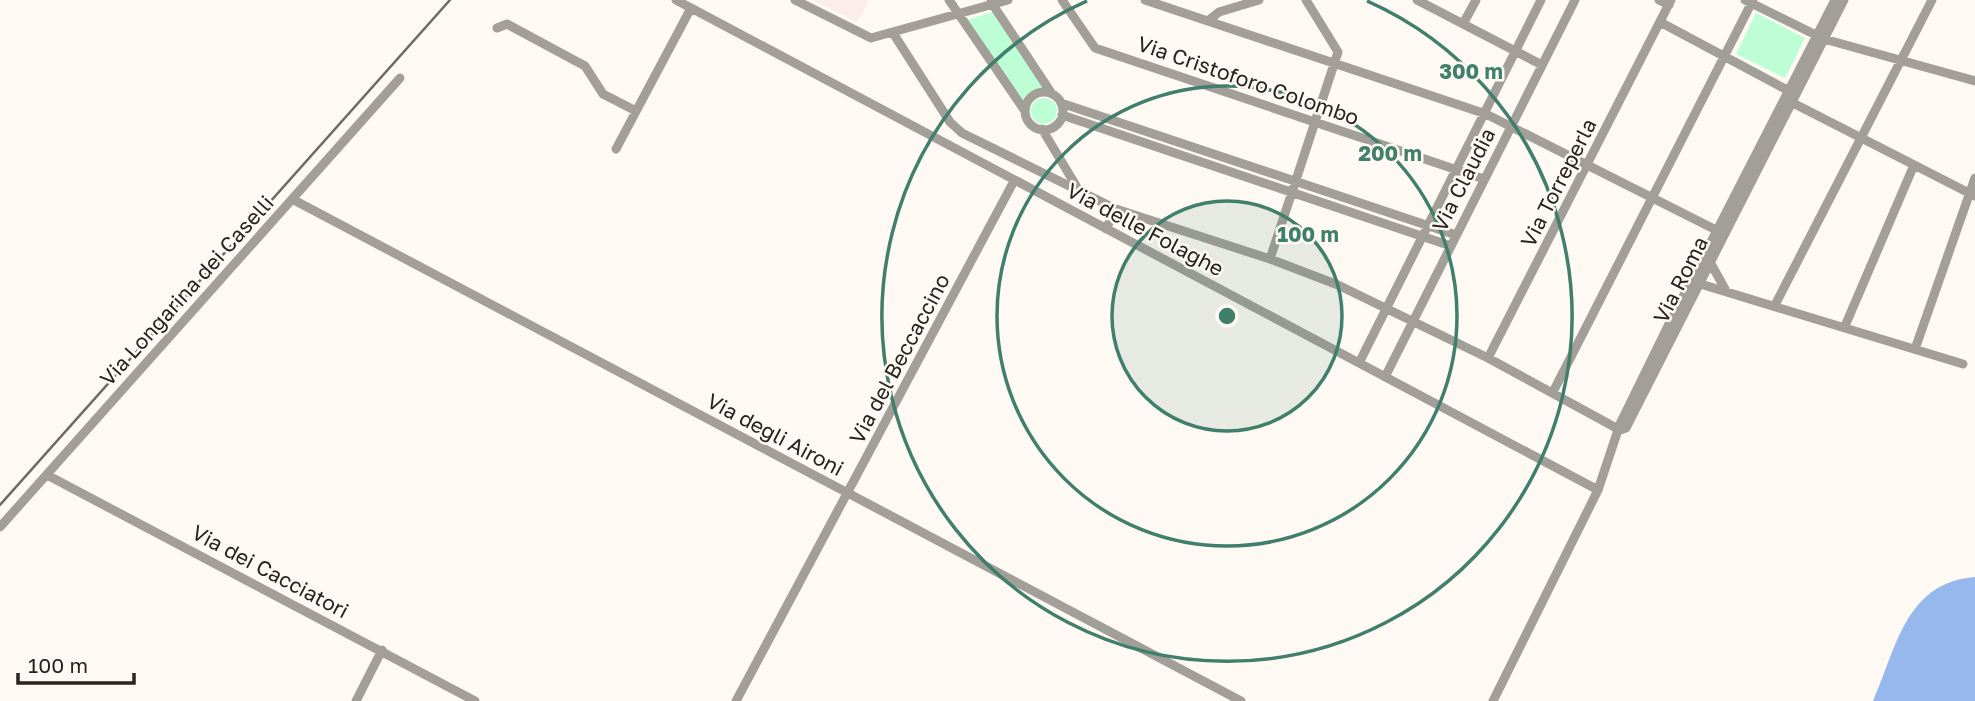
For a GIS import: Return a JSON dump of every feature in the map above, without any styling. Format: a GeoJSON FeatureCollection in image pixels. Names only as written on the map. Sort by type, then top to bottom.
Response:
{"type":"FeatureCollection","features":[{"type":"Feature","properties":{"kind":"street","name":"Via delle Folaghe"},"geometry":{"type":"LineString","coordinates":[[676,0],[1598,490]]}},
{"type":"Feature","properties":{"kind":"street"},"geometry":{"type":"LineString","coordinates":[[795,0],[867,38],[893,33],[991,2],[1008,0]]}},
{"type":"Feature","properties":{"kind":"street"},"geometry":{"type":"LineString","coordinates":[[949,0],[1032,125],[1042,129],[1079,191]]}},
{"type":"Feature","properties":{"kind":"street","name":"Via Cristoforo Colombo"},"geometry":{"type":"LineString","coordinates":[[1062,0],[1095,48],[1484,179]]}},
{"type":"Feature","properties":{"kind":"street"},"geometry":{"type":"LineString","coordinates":[[1145,0],[1486,114],[1720,232]]}},
{"type":"Feature","properties":{"kind":"street"},"geometry":{"type":"LineString","coordinates":[[1209,20],[1219,12],[1259,0]]}},
{"type":"Feature","properties":{"kind":"street"},"geometry":{"type":"LineString","coordinates":[[1270,259],[1338,52],[1306,0]]}},
{"type":"Feature","properties":{"kind":"street"},"geometry":{"type":"LineString","coordinates":[[1417,0],[1542,65]]}},
{"type":"Feature","properties":{"kind":"street"},"geometry":{"type":"LineString","coordinates":[[1463,24],[1476,0]]}},
{"type":"Feature","properties":{"kind":"street","name":"Via Claudia"},"geometry":{"type":"LineString","coordinates":[[1359,363],[1458,171],[1541,0]]}},
{"type":"Feature","properties":{"kind":"street","name":"Via Claudia"},"geometry":{"type":"LineString","coordinates":[[1385,377],[1575,0]]}},
{"type":"Feature","properties":{"kind":"street"},"geometry":{"type":"LineString","coordinates":[[1659,0],[1670,2]]}},
{"type":"Feature","properties":{"kind":"street","name":"Via Roma"},"geometry":{"type":"LineString","coordinates":[[1493,701],[1598,490],[1620,429],[1626,428],[1695,282],[1820,37],[1835,0]]}},
{"type":"Feature","properties":{"kind":"street","name":"Via Roma"},"geometry":{"type":"LineString","coordinates":[[1820,37],[1844,0]]}},
{"type":"Feature","properties":{"kind":"street"},"geometry":{"type":"LineString","coordinates":[[1774,305],[1932,0]]}},
{"type":"Feature","properties":{"kind":"street"},"geometry":{"type":"LineString","coordinates":[[1553,391],[1724,57],[1749,1],[1820,37],[1975,81]]}},
{"type":"Feature","properties":{"kind":"street"},"geometry":{"type":"LineString","coordinates":[[991,2],[1052,94],[1061,103],[1430,224],[1456,235]]}},
{"type":"Feature","properties":{"kind":"street","name":"Via Torreperla"},"geometry":{"type":"LineString","coordinates":[[1488,358],[1670,2]]}},
{"type":"Feature","properties":{"kind":"street"},"geometry":{"type":"LineString","coordinates":[[616,149],[691,8]]}},
{"type":"Feature","properties":{"kind":"street"},"geometry":{"type":"LineString","coordinates":[[1660,22],[1860,138],[1972,195]]}},
{"type":"Feature","properties":{"kind":"street"},"geometry":{"type":"LineString","coordinates":[[497,28],[507,24],[585,66],[603,94],[636,111]]}},
{"type":"Feature","properties":{"kind":"street"},"geometry":{"type":"LineString","coordinates":[[893,33],[957,130],[1116,209],[1270,259],[1338,285],[1553,391],[1620,429]]}},
{"type":"Feature","properties":{"kind":"street","name":"Via Longarina dei Caselli"},"geometry":{"type":"LineString","coordinates":[[0,527],[400,78]]}},
{"type":"Feature","properties":{"kind":"street"},"geometry":{"type":"LineString","coordinates":[[1025,111],[1034,95],[1052,94]]}},
{"type":"Feature","properties":{"kind":"street"},"geometry":{"type":"LineString","coordinates":[[1042,129],[1057,124],[1062,115],[1061,103]]}},
{"type":"Feature","properties":{"kind":"street"},"geometry":{"type":"LineString","coordinates":[[1062,115],[1451,246]]}},
{"type":"Feature","properties":{"kind":"street"},"geometry":{"type":"LineString","coordinates":[[1173,152],[1177,141]]}},
{"type":"Feature","properties":{"kind":"street"},"geometry":{"type":"LineString","coordinates":[[1845,326],[1914,165]]}},
{"type":"Feature","properties":{"kind":"street"},"geometry":{"type":"LineString","coordinates":[[1915,349],[1972,195],[1975,178]]}},
{"type":"Feature","properties":{"kind":"street","name":"Via del Beccaccino"},"geometry":{"type":"LineString","coordinates":[[736,701],[1014,181]]}},
{"type":"Feature","properties":{"kind":"street","name":"Via degli Aironi"},"geometry":{"type":"LineString","coordinates":[[292,200],[1241,701]]}},
{"type":"Feature","properties":{"kind":"street"},"geometry":{"type":"LineString","coordinates":[[1106,229],[1116,209]]}},
{"type":"Feature","properties":{"kind":"street","name":"Via Roma"},"geometry":{"type":"LineString","coordinates":[[1695,282],[1710,262],[1720,232]]}},
{"type":"Feature","properties":{"kind":"street"},"geometry":{"type":"LineString","coordinates":[[1710,262],[1724,289]]}},
{"type":"Feature","properties":{"kind":"street"},"geometry":{"type":"LineString","coordinates":[[1695,282],[1845,326],[1963,365]]}},
{"type":"Feature","properties":{"kind":"street","name":"Via dei Cacciatori"},"geometry":{"type":"LineString","coordinates":[[47,475],[475,701]]}},
{"type":"Feature","properties":{"kind":"street"},"geometry":{"type":"LineString","coordinates":[[356,701],[382,650]]}},
{"type":"Feature","properties":{"kind":"shaded area"},"geometry":{"type":"Polygon","coordinates":[[[813,0],[869,0],[857,22],[813,0]]]}},
{"type":"Feature","properties":{"kind":"green space"},"geometry":{"type":"Polygon","coordinates":[[[993,12],[1043,88],[1032,91],[1024,102],[967,20],[993,12]]]}},
{"type":"Feature","properties":{"kind":"green space"},"geometry":{"type":"Polygon","coordinates":[[[1756,13],[1805,38],[1785,78],[1736,54],[1756,13]]]}},
{"type":"Feature","properties":{"kind":"green space"},"geometry":{"type":"Polygon","coordinates":[[[1044,98],[1053,102],[1057,111],[1053,120],[1044,124],[1035,120],[1031,111],[1035,102],[1044,98]]]}},
{"type":"Feature","properties":{"kind":"water"},"geometry":{"type":"Polygon","coordinates":[[[1975,577],[1975,701],[1873,701],[1897,641],[1918,605],[1933,591],[1951,582],[1975,577]]]}},
{"type":"Feature","properties":{"kind":"railway"},"geometry":{"type":"LineString","coordinates":[[0,505],[450,0]]}}]}
